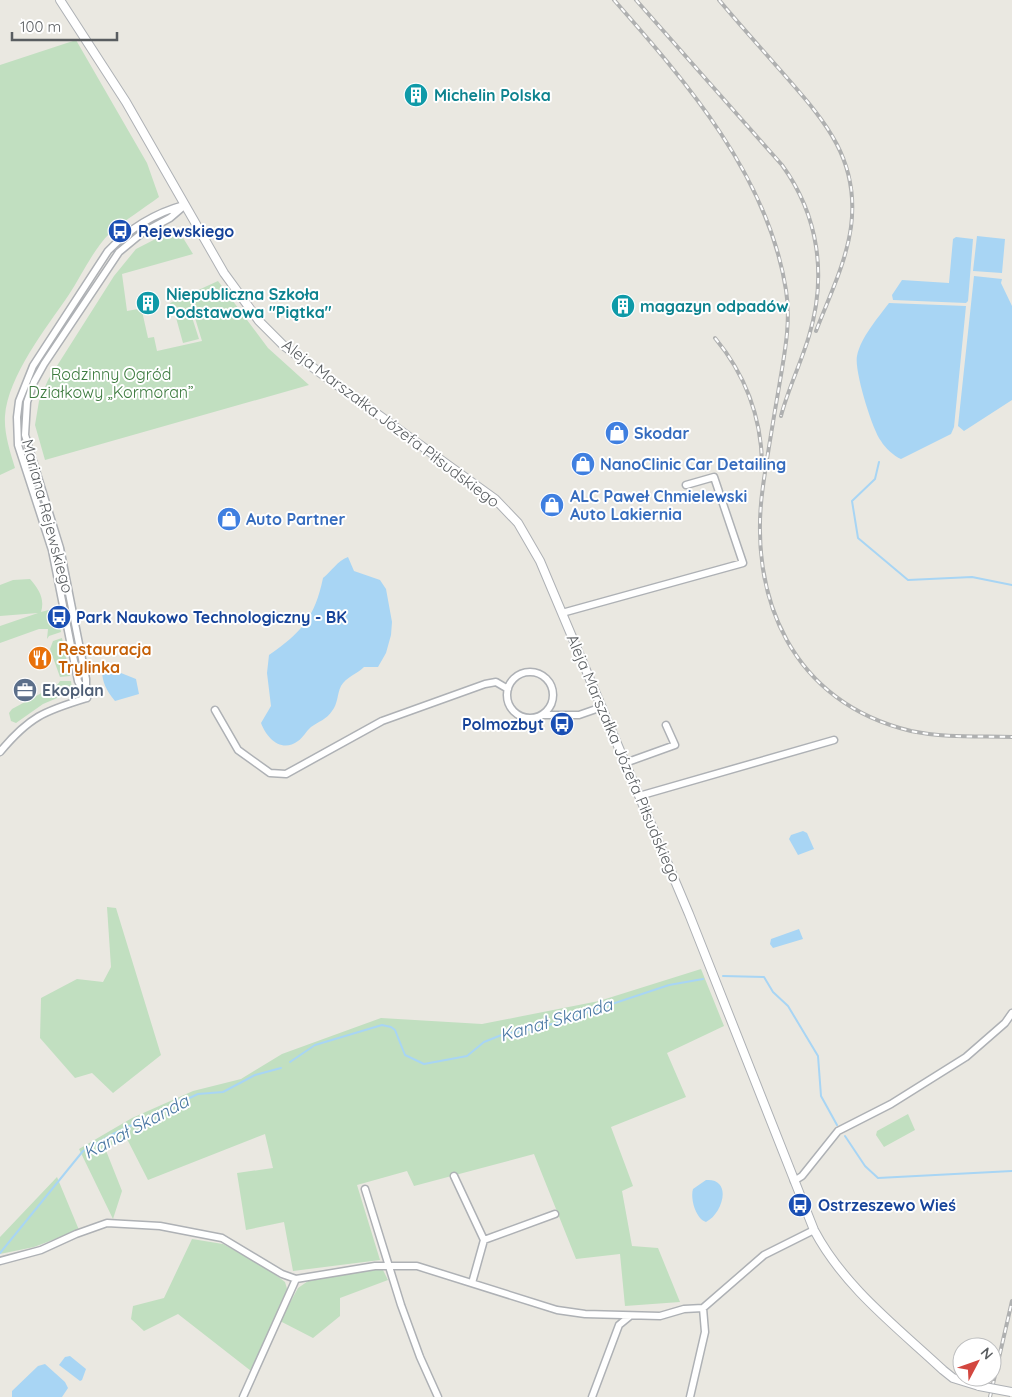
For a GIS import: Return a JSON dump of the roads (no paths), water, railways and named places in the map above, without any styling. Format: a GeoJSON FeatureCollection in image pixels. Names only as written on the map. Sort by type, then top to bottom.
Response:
{"type":"FeatureCollection","features":[{"type":"Feature","properties":{"kind":"street","name":"Aleja Marszałka Józefa Piłsudskiego"},"geometry":{"type":"LineString","coordinates":[[60,0],[126,102],[224,273],[245,304],[283,344],[477,484],[507,511],[527,537],[540,561],[718,985],[794,1181],[826,1254],[844,1276],[943,1370],[954,1378],[1011,1393]]}},
{"type":"Feature","properties":{"kind":"street","name":"Mariana Rejewskiego"},"geometry":{"type":"LineString","coordinates":[[0,752],[18,731],[36,716],[54,707],[86,698],[78,681],[52,550],[18,445],[16,417],[19,401],[33,366],[108,251],[136,227],[165,210],[184,205]]}},
{"type":"Feature","properties":{"kind":"street"},"geometry":{"type":"LineString","coordinates":[[562,613],[743,563],[714,477],[686,486]]}},
{"type":"Feature","properties":{"kind":"street"},"geometry":{"type":"LineString","coordinates":[[542,715],[552,703],[553,696],[548,681],[536,673],[522,674],[511,682],[507,698],[514,712],[526,718],[542,715],[579,714],[602,707]]}},
{"type":"Feature","properties":{"kind":"street"},"geometry":{"type":"LineString","coordinates":[[215,710],[238,750],[270,773],[286,774],[382,721],[485,684],[496,682],[508,689]]}},
{"type":"Feature","properties":{"kind":"street"},"geometry":{"type":"LineString","coordinates":[[552,703],[562,714]]}},
{"type":"Feature","properties":{"kind":"street"},"geometry":{"type":"LineString","coordinates":[[625,763],[675,745],[666,725]]}},
{"type":"Feature","properties":{"kind":"street"},"geometry":{"type":"LineString","coordinates":[[639,796],[834,740]]}},
{"type":"Feature","properties":{"kind":"street"},"geometry":{"type":"LineString","coordinates":[[794,1181],[802,1176],[838,1131],[891,1104],[966,1057],[1004,1023],[1012,1013]]}},
{"type":"Feature","properties":{"kind":"street"},"geometry":{"type":"LineString","coordinates":[[454,1176],[484,1240],[472,1283]]}},
{"type":"Feature","properties":{"kind":"street"},"geometry":{"type":"LineString","coordinates":[[365,1189],[420,1357],[438,1397]]}},
{"type":"Feature","properties":{"kind":"street"},"geometry":{"type":"LineString","coordinates":[[484,1240],[555,1214]]}},
{"type":"Feature","properties":{"kind":"street"},"geometry":{"type":"LineString","coordinates":[[0,1260],[41,1250],[76,1234],[107,1223],[160,1226],[222,1238],[282,1274],[296,1279],[390,1265],[426,1268],[557,1310],[585,1314],[660,1316],[684,1309],[703,1308],[764,1255],[814,1230]]}},
{"type":"Feature","properties":{"kind":"street"},"geometry":{"type":"LineString","coordinates":[[243,1397],[296,1279]]}},
{"type":"Feature","properties":{"kind":"street"},"geometry":{"type":"LineString","coordinates":[[690,1397],[705,1332],[703,1308]]}},
{"type":"Feature","properties":{"kind":"street"},"geometry":{"type":"LineString","coordinates":[[592,1397],[619,1325],[630,1316]]}},
{"type":"Feature","properties":{"kind":"water"},"geometry":{"type":"Polygon","coordinates":[[[977,236],[1005,239],[1002,273],[973,271],[977,236]]]}},
{"type":"Feature","properties":{"kind":"water"},"geometry":{"type":"Polygon","coordinates":[[[956,237],[973,239],[968,301],[966,303],[893,300],[892,295],[902,280],[949,283],[953,239],[956,237]]]}},
{"type":"Feature","properties":{"kind":"water"},"geometry":{"type":"Polygon","coordinates":[[[974,276],[1002,279],[1001,283],[1012,306],[1012,400],[964,431],[958,426],[974,276]]]}},
{"type":"Feature","properties":{"kind":"water"},"geometry":{"type":"Polygon","coordinates":[[[889,303],[966,306],[954,427],[951,434],[901,459],[887,449],[877,434],[865,399],[857,363],[857,356],[862,342],[889,303]]]}},
{"type":"Feature","properties":{"kind":"water"},"geometry":{"type":"Polygon","coordinates":[[[348,557],[354,571],[380,580],[386,589],[392,622],[386,653],[378,667],[364,667],[343,683],[335,705],[328,716],[311,727],[298,741],[286,746],[281,745],[271,739],[261,723],[271,706],[267,673],[269,655],[290,639],[305,623],[316,603],[323,578],[348,557]]]}},
{"type":"Feature","properties":{"kind":"water"},"geometry":{"type":"Polygon","coordinates":[[[106,667],[136,679],[139,694],[115,701],[104,682],[102,669],[106,667]]]}},
{"type":"Feature","properties":{"kind":"water"},"geometry":{"type":"Polygon","coordinates":[[[803,831],[807,833],[814,849],[798,855],[789,839],[791,835],[803,831]]]}},
{"type":"Feature","properties":{"kind":"water"},"geometry":{"type":"Polygon","coordinates":[[[799,929],[803,939],[773,948],[770,944],[771,939],[799,929]]]}},
{"type":"Feature","properties":{"kind":"water"},"geometry":{"type":"Polygon","coordinates":[[[706,1180],[714,1181],[720,1185],[722,1197],[721,1205],[717,1212],[706,1222],[697,1213],[692,1193],[693,1189],[706,1180]]]}},
{"type":"Feature","properties":{"kind":"water"},"geometry":{"type":"Polygon","coordinates":[[[70,1356],[86,1369],[80,1381],[59,1365],[65,1357],[70,1356]]]}},
{"type":"Feature","properties":{"kind":"water"},"geometry":{"type":"Polygon","coordinates":[[[45,1364],[65,1382],[68,1388],[62,1397],[12,1397],[12,1391],[38,1366],[45,1364]]]}},
{"type":"Feature","properties":{"kind":"waterway"},"geometry":{"type":"LineString","coordinates":[[879,462],[875,479],[852,501],[858,538],[908,580],[972,577],[1012,585]]}},
{"type":"Feature","properties":{"kind":"waterway","name":"Kanał Skanda"},"geometry":{"type":"LineString","coordinates":[[723,976],[764,977],[773,992],[788,1006],[818,1056],[821,1096],[837,1125]]}},
{"type":"Feature","properties":{"kind":"waterway","name":"Kanał Skanda"},"geometry":{"type":"LineString","coordinates":[[290,1062],[315,1045],[382,1025],[395,1030],[405,1055],[424,1064],[467,1056],[484,1042],[504,1034],[540,1028],[669,985],[703,979]]}},
{"type":"Feature","properties":{"kind":"waterway","name":"Kanał Skanda"},"geometry":{"type":"LineString","coordinates":[[0,1253],[83,1151],[113,1134],[198,1094],[223,1092],[255,1075],[281,1068]]}},
{"type":"Feature","properties":{"kind":"waterway","name":"Kanał Skanda"},"geometry":{"type":"LineString","coordinates":[[845,1136],[865,1166],[878,1178],[1012,1171]]}},
{"type":"Feature","properties":{"kind":"railway"},"geometry":{"type":"LineString","coordinates":[[614,0],[670,65],[721,134],[743,170],[762,208],[776,248],[786,290],[788,325],[763,486],[760,528],[763,568],[772,605],[787,640],[808,671],[836,697],[870,717],[911,731],[923,733],[949,736],[1012,737]]}},
{"type":"Feature","properties":{"kind":"railway"},"geometry":{"type":"LineString","coordinates":[[636,0],[782,165],[795,185],[812,226],[818,269],[815,314],[781,416]]}},
{"type":"Feature","properties":{"kind":"railway"},"geometry":{"type":"LineString","coordinates":[[719,0],[824,123],[844,160],[850,180],[852,202],[849,240],[841,267],[816,331]]}},
{"type":"Feature","properties":{"kind":"railway"},"geometry":{"type":"LineString","coordinates":[[715,338],[734,366],[749,396],[758,429],[762,463]]}},
{"type":"Feature","properties":{"kind":"railway"},"geometry":{"type":"LineString","coordinates":[[990,1397],[1012,1301]]}},
{"type":"Feature","properties":{"kind":"place","name":"Michelin Polska"},"geometry":{"type":"Point","coordinates":[416,95]}},
{"type":"Feature","properties":{"kind":"place","name":"Rejewskiego"},"geometry":{"type":"Point","coordinates":[120,231]}},
{"type":"Feature","properties":{"kind":"place","name":"Niepubliczna Szkoła Podstawowa \"Piątka\""},"geometry":{"type":"Point","coordinates":[148,303]}},
{"type":"Feature","properties":{"kind":"place","name":"magazyn odpadów"},"geometry":{"type":"Point","coordinates":[623,306]}},
{"type":"Feature","properties":{"kind":"place","name":"Skodar"},"geometry":{"type":"Point","coordinates":[617,433]}},
{"type":"Feature","properties":{"kind":"place","name":"NanoClinic Car Detailing"},"geometry":{"type":"Point","coordinates":[583,464]}},
{"type":"Feature","properties":{"kind":"place","name":"ALC Paweł Chmielewski Auto Lakiernia"},"geometry":{"type":"Point","coordinates":[552,505]}},
{"type":"Feature","properties":{"kind":"place","name":"Auto Partner"},"geometry":{"type":"Point","coordinates":[229,519]}},
{"type":"Feature","properties":{"kind":"place","name":"Park Naukowo Technologiczny - BK"},"geometry":{"type":"Point","coordinates":[59,617]}},
{"type":"Feature","properties":{"kind":"place","name":"Restauracja Trylinka"},"geometry":{"type":"Point","coordinates":[40,658]}},
{"type":"Feature","properties":{"kind":"place","name":"Ekoplan"},"geometry":{"type":"Point","coordinates":[25,690]}},
{"type":"Feature","properties":{"kind":"place","name":"Polmozbyt"},"geometry":{"type":"Point","coordinates":[562,724]}},
{"type":"Feature","properties":{"kind":"place","name":"Ostrzeszewo Wieś"},"geometry":{"type":"Point","coordinates":[800,1205]}},
{"type":"Feature","properties":{"kind":"park label","name":"Rodzinny Ogród Działkowy „Kormoran”"},"geometry":{"type":"Point","coordinates":[111,383]}}]}
